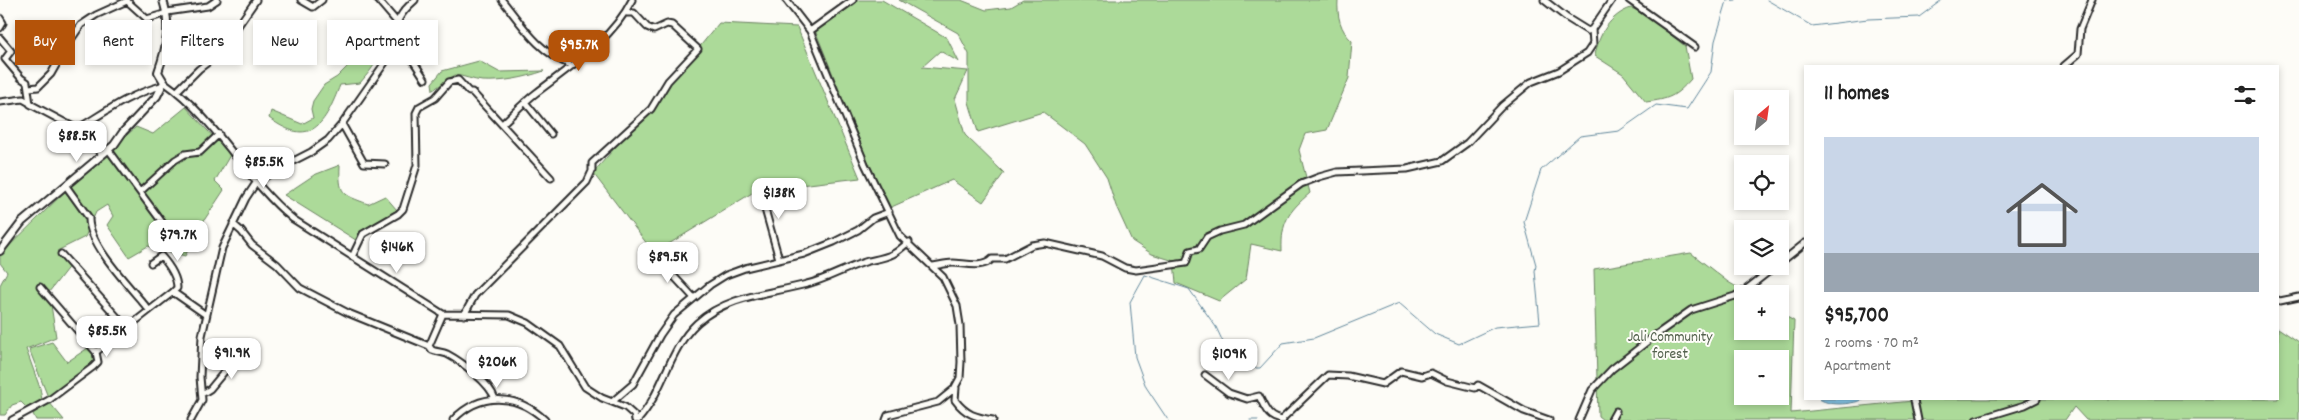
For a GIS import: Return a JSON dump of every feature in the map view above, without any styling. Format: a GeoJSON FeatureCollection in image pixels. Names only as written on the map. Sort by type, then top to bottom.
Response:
{"type":"FeatureCollection","features":[{"type":"Feature","properties":{"kind":"street"},"geometry":{"type":"LineString","coordinates":[[163,0],[167,12],[168,38],[158,72],[163,84],[177,91],[190,101],[273,202],[293,219],[443,314],[509,315],[528,323],[560,346],[584,386],[602,398],[620,404],[630,411],[637,420],[660,386],[680,342],[692,328],[713,310],[760,293],[814,282],[895,253],[909,242]]}},
{"type":"Feature","properties":{"kind":"street"},"geometry":{"type":"LineString","coordinates":[[29,88],[38,87],[51,74],[78,29],[96,15],[127,1],[146,19],[167,12],[208,6],[218,0]]}},
{"type":"Feature","properties":{"kind":"street"},"geometry":{"type":"LineString","coordinates":[[177,91],[199,69],[227,48],[238,26],[256,0]]}},
{"type":"Feature","properties":{"kind":"street"},"geometry":{"type":"LineString","coordinates":[[301,0],[313,7],[322,0]]}},
{"type":"Feature","properties":{"kind":"street"},"geometry":{"type":"LineString","coordinates":[[378,0],[395,20]]}},
{"type":"Feature","properties":{"kind":"street"},"geometry":{"type":"LineString","coordinates":[[397,20],[415,0]]}},
{"type":"Feature","properties":{"kind":"street"},"geometry":{"type":"LineString","coordinates":[[502,0],[516,20],[540,47],[571,65]]}},
{"type":"Feature","properties":{"kind":"street"},"geometry":{"type":"LineString","coordinates":[[502,124],[525,102],[564,73],[571,65],[606,37],[626,13],[632,0]]}},
{"type":"Feature","properties":{"kind":"street"},"geometry":{"type":"LineString","coordinates":[[786,0],[810,32],[836,96],[900,236],[909,242],[943,277],[957,306],[960,325],[961,362],[960,378],[957,384],[950,394],[938,402],[888,415],[886,420]]}},
{"type":"Feature","properties":{"kind":"street"},"geometry":{"type":"LineString","coordinates":[[810,32],[853,0]]}},
{"type":"Feature","properties":{"kind":"street"},"geometry":{"type":"LineString","coordinates":[[1544,0],[1567,18],[1588,30],[1592,29]]}},
{"type":"Feature","properties":{"kind":"street"},"geometry":{"type":"LineString","coordinates":[[933,266],[952,263],[975,264],[989,262],[992,259],[1005,259],[1032,245],[1045,244],[1102,256],[1125,268],[1136,270],[1186,263],[1190,251],[1199,249],[1207,237],[1220,231],[1244,225],[1302,184],[1319,177],[1336,172],[1407,169],[1442,161],[1467,143],[1502,106],[1532,82],[1559,71],[1587,53],[1593,44],[1592,29],[1612,0]]}},
{"type":"Feature","properties":{"kind":"street"},"geometry":{"type":"LineString","coordinates":[[1629,0],[1695,47]]}},
{"type":"Feature","properties":{"kind":"street"},"geometry":{"type":"LineString","coordinates":[[2065,65],[2078,54],[2080,29],[2092,0]]}},
{"type":"Feature","properties":{"kind":"street"},"geometry":{"type":"LineString","coordinates":[[464,315],[475,295],[587,182],[592,171],[592,163],[651,109],[668,81],[698,49],[672,25],[667,24],[654,30],[647,27],[634,13],[626,13]]}},
{"type":"Feature","properties":{"kind":"street"},"geometry":{"type":"LineString","coordinates":[[0,18],[2,23],[0,28]]}},
{"type":"Feature","properties":{"kind":"street"},"geometry":{"type":"LineString","coordinates":[[0,38],[11,51],[0,64]]}},
{"type":"Feature","properties":{"kind":"street"},"geometry":{"type":"LineString","coordinates":[[5,59],[26,82],[29,88],[30,103]]}},
{"type":"Feature","properties":{"kind":"street"},"geometry":{"type":"LineString","coordinates":[[191,420],[202,400],[200,353],[206,315],[222,248],[233,224],[256,182],[311,152],[328,140],[342,124],[383,65]]}},
{"type":"Feature","properties":{"kind":"street"},"geometry":{"type":"LineString","coordinates":[[416,65],[425,79]]}},
{"type":"Feature","properties":{"kind":"street"},"geometry":{"type":"LineString","coordinates":[[352,257],[363,234],[398,214],[405,203],[417,166],[416,113],[419,107],[435,98],[449,82],[458,80],[469,92],[472,92],[551,178]]}},
{"type":"Feature","properties":{"kind":"street"},"geometry":{"type":"LineString","coordinates":[[77,129],[118,102],[163,84]]}},
{"type":"Feature","properties":{"kind":"street"},"geometry":{"type":"LineString","coordinates":[[0,251],[22,222],[108,149],[157,96],[163,84]]}},
{"type":"Feature","properties":{"kind":"street"},"geometry":{"type":"LineString","coordinates":[[0,102],[24,99],[70,127],[77,129],[102,154]]}},
{"type":"Feature","properties":{"kind":"street"},"geometry":{"type":"LineString","coordinates":[[525,102],[551,134]]}},
{"type":"Feature","properties":{"kind":"street"},"geometry":{"type":"LineString","coordinates":[[342,124],[364,163],[385,164]]}},
{"type":"Feature","properties":{"kind":"street"},"geometry":{"type":"LineString","coordinates":[[140,192],[175,160],[185,154],[200,152],[219,134]]}},
{"type":"Feature","properties":{"kind":"street"},"geometry":{"type":"LineString","coordinates":[[108,149],[170,233]]}},
{"type":"Feature","properties":{"kind":"street"},"geometry":{"type":"LineString","coordinates":[[66,186],[89,218],[89,224],[96,244],[150,310]]}},
{"type":"Feature","properties":{"kind":"street"},"geometry":{"type":"LineString","coordinates":[[758,190],[779,259]]}},
{"type":"Feature","properties":{"kind":"street"},"geometry":{"type":"LineString","coordinates":[[612,402],[633,384],[660,334],[674,315],[726,275],[745,268],[804,254],[834,242],[858,230],[873,218],[889,212]]}},
{"type":"Feature","properties":{"kind":"street"},"geometry":{"type":"LineString","coordinates":[[233,224],[241,230],[252,246],[278,264],[300,288],[348,313],[429,346],[432,350],[447,354],[493,391],[495,399]]}},
{"type":"Feature","properties":{"kind":"street"},"geometry":{"type":"LineString","coordinates":[[1789,255],[1804,243]]}},
{"type":"Feature","properties":{"kind":"street"},"geometry":{"type":"LineString","coordinates":[[62,254],[127,328]]}},
{"type":"Feature","properties":{"kind":"street"},"geometry":{"type":"LineString","coordinates":[[96,352],[177,288],[177,280],[161,256],[151,263]]}},
{"type":"Feature","properties":{"kind":"street"},"geometry":{"type":"LineString","coordinates":[[657,258],[694,298]]}},
{"type":"Feature","properties":{"kind":"street"},"geometry":{"type":"LineString","coordinates":[[1580,419],[1592,390],[1612,369],[1691,310],[1740,294],[1764,275]]}},
{"type":"Feature","properties":{"kind":"street"},"geometry":{"type":"LineString","coordinates":[[12,420],[49,400],[98,362],[96,352],[40,287]]}},
{"type":"Feature","properties":{"kind":"street"},"geometry":{"type":"LineString","coordinates":[[173,292],[206,315]]}},
{"type":"Feature","properties":{"kind":"street"},"geometry":{"type":"LineString","coordinates":[[2279,301],[2299,297]]}},
{"type":"Feature","properties":{"kind":"street"},"geometry":{"type":"LineString","coordinates":[[429,346],[443,314]]}},
{"type":"Feature","properties":{"kind":"street"},"geometry":{"type":"LineString","coordinates":[[202,394],[214,385],[234,360],[245,351]]}},
{"type":"Feature","properties":{"kind":"street"},"geometry":{"type":"LineString","coordinates":[[1205,375],[1230,393],[1247,399],[1259,396],[1264,409],[1273,417],[1282,420],[1328,375],[1348,376],[1383,384],[1401,371],[1422,376],[1431,374],[1447,381],[1475,388],[1478,385],[1524,411],[1549,420]]}},
{"type":"Feature","properties":{"kind":"street"},"geometry":{"type":"LineString","coordinates":[[957,384],[955,400],[961,409],[978,418],[993,420]]}},
{"type":"Feature","properties":{"kind":"street"},"geometry":{"type":"LineString","coordinates":[[453,420],[466,407],[479,401],[495,399],[510,401],[538,413],[545,420]]}},
{"type":"Feature","properties":{"kind":"street"},"geometry":{"type":"LineString","coordinates":[[1914,400],[1918,420]]}},
{"type":"Feature","properties":{"kind":"street"},"geometry":{"type":"LineString","coordinates":[[1976,420],[2025,405],[2035,400]]}},
{"type":"Feature","properties":{"kind":"street"},"geometry":{"type":"LineString","coordinates":[[1611,420],[1616,411]]}},
{"type":"Feature","properties":{"kind":"street"},"geometry":{"type":"LineString","coordinates":[[536,420],[539,418],[538,413]]}},
{"type":"Feature","properties":{"kind":"green space"},"geometry":{"type":"Polygon","coordinates":[[[857,0],[882,0],[947,38],[959,62],[940,51],[922,67],[968,71],[955,99],[965,135],[1004,173],[983,202],[952,180],[887,209],[815,30],[857,0]]]}},
{"type":"Feature","properties":{"kind":"green space"},"geometry":{"type":"Polygon","coordinates":[[[899,0],[961,0],[986,10],[1011,7],[1023,0],[1338,0],[1340,22],[1352,41],[1349,78],[1327,130],[1305,134],[1299,150],[1310,193],[1296,206],[1287,218],[1283,232],[1282,251],[1251,244],[1246,279],[1219,301],[1176,283],[1174,261],[1152,254],[1132,241],[1116,206],[1107,178],[1085,144],[1043,112],[978,132],[969,102],[969,54],[958,33],[899,0]]]}},
{"type":"Feature","properties":{"kind":"green space"},"geometry":{"type":"Polygon","coordinates":[[[1631,8],[1643,13],[1685,46],[1691,79],[1671,96],[1646,102],[1623,74],[1595,56],[1602,33],[1606,27],[1617,15],[1631,8]]]}},
{"type":"Feature","properties":{"kind":"green space"},"geometry":{"type":"Polygon","coordinates":[[[719,23],[797,27],[860,178],[757,190],[654,253],[593,173],[719,23]]]}},
{"type":"Feature","properties":{"kind":"green space"},"geometry":{"type":"Polygon","coordinates":[[[479,61],[499,72],[544,71],[521,78],[498,81],[482,81],[455,75],[433,90],[432,83],[442,71],[479,61]]]}},
{"type":"Feature","properties":{"kind":"green space"},"geometry":{"type":"Polygon","coordinates":[[[349,65],[374,65],[360,83],[340,85],[328,111],[315,128],[306,131],[296,131],[283,127],[269,118],[271,111],[302,124],[313,118],[311,109],[313,101],[324,85],[337,77],[349,65]]]}},
{"type":"Feature","properties":{"kind":"green space"},"geometry":{"type":"Polygon","coordinates":[[[186,107],[230,155],[215,181],[224,190],[201,225],[185,256],[148,246],[129,257],[107,225],[113,216],[107,205],[96,212],[85,237],[57,251],[70,265],[49,292],[56,337],[26,349],[40,388],[42,400],[27,408],[21,402],[12,405],[5,415],[0,415],[0,285],[7,272],[0,263],[0,255],[84,173],[136,127],[153,134],[186,107]]]}},
{"type":"Feature","properties":{"kind":"green space"},"geometry":{"type":"Polygon","coordinates":[[[340,165],[341,187],[347,195],[368,204],[385,196],[397,210],[359,232],[359,242],[284,195],[314,175],[340,165]]]}},
{"type":"Feature","properties":{"kind":"green space","name":"Jali Community forest"},"geometry":{"type":"Polygon","coordinates":[[[1691,253],[1734,285],[1734,340],[1789,340],[1789,318],[1794,321],[1791,413],[1923,400],[2279,400],[2279,329],[2299,342],[2299,420],[2086,420],[2074,407],[2065,420],[1603,420],[1598,416],[1594,269],[1691,253]]]}},
{"type":"Feature","properties":{"kind":"green space"},"geometry":{"type":"Polygon","coordinates":[[[52,342],[67,362],[88,348],[95,355],[92,363],[48,397],[29,349],[52,342]]]}},
{"type":"Feature","properties":{"kind":"green space"},"geometry":{"type":"Polygon","coordinates":[[[49,402],[64,420],[36,420],[33,414],[49,402]]]}},
{"type":"Feature","properties":{"kind":"water"},"geometry":{"type":"Polygon","coordinates":[[[1821,400],[1862,400],[1842,404],[1821,400]]]}},
{"type":"Feature","properties":{"kind":"waterway"},"geometry":{"type":"LineString","coordinates":[[1168,420],[1146,387],[1135,357],[1130,302],[1145,275],[1189,289],[1216,327],[1235,368],[1260,368],[1283,343],[1314,338],[1399,303],[1435,334],[1459,344],[1495,327],[1540,323],[1536,265],[1524,222],[1541,170],[1580,136],[1619,131],[1656,105],[1687,109],[1711,72],[1715,41],[1727,1],[1736,0]]}},
{"type":"Feature","properties":{"kind":"waterway"},"geometry":{"type":"LineString","coordinates":[[1767,0],[1812,26],[1868,19],[1919,17],[1942,0]]}},
{"type":"Feature","properties":{"kind":"waterway"},"geometry":{"type":"LineString","coordinates":[[1250,420],[1258,420]]}}]}
